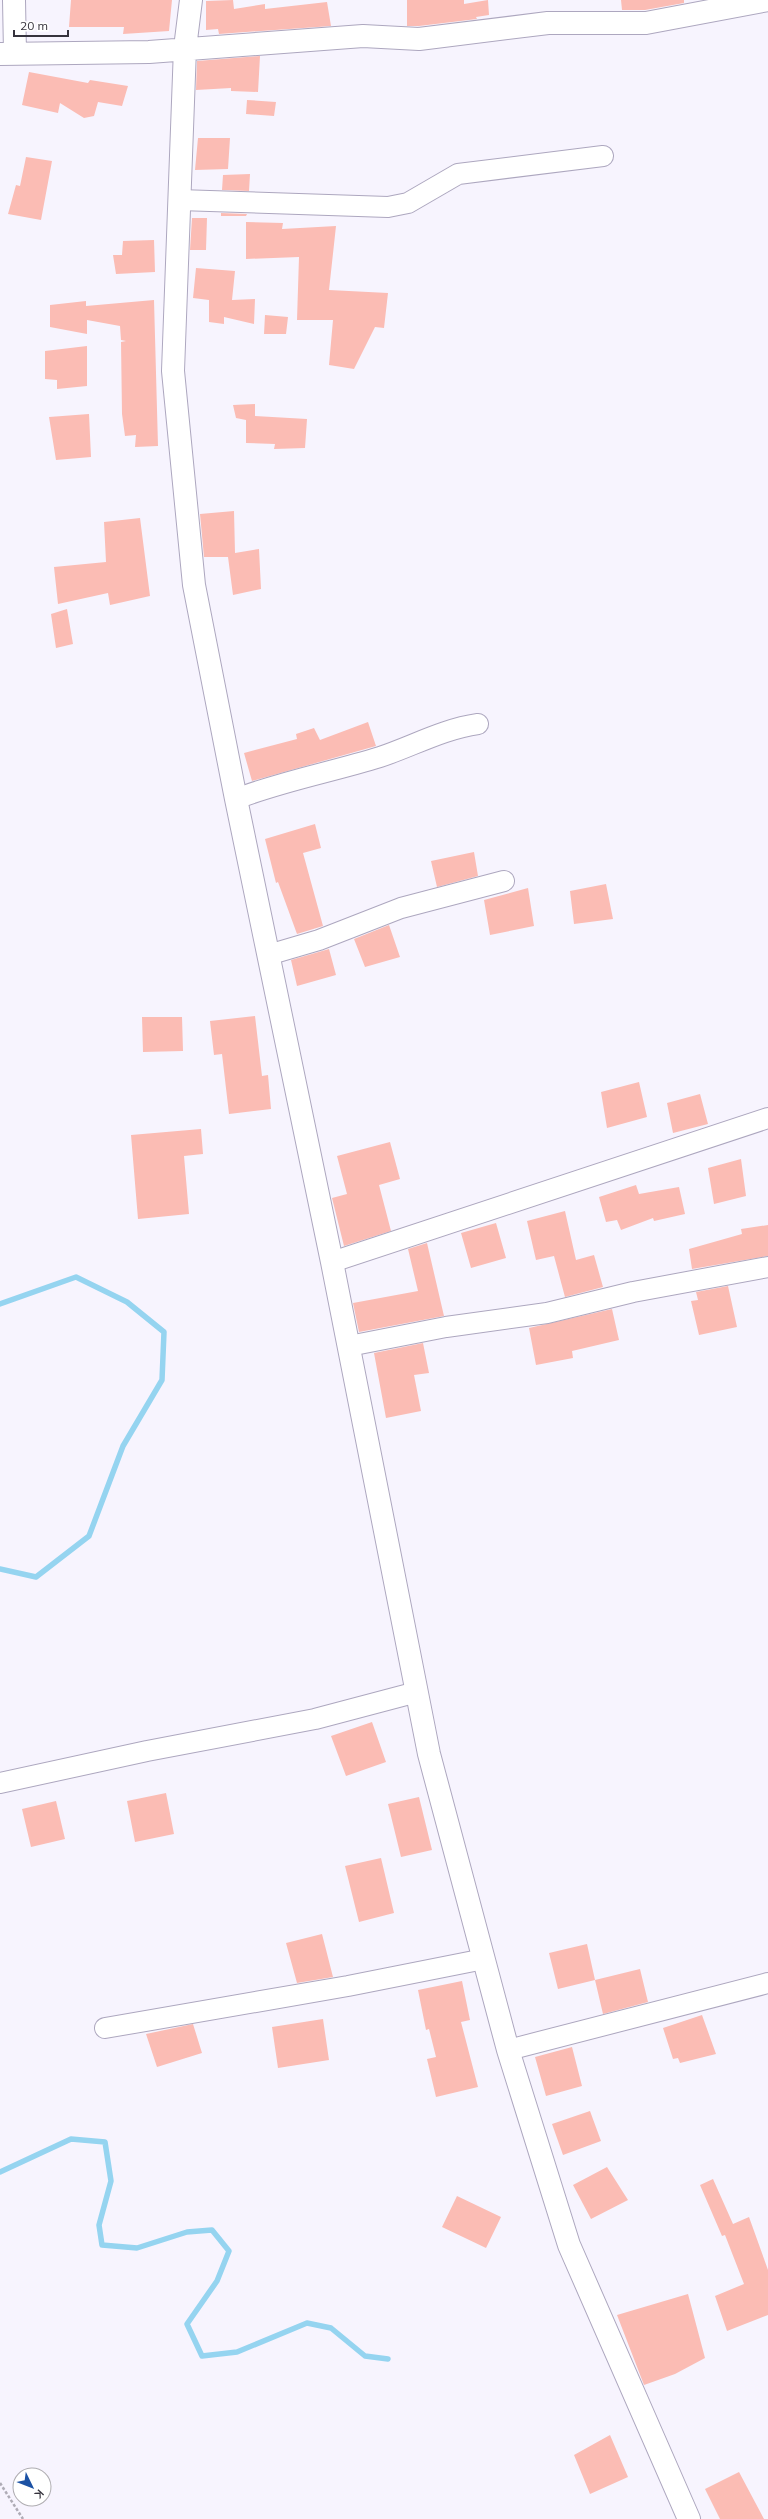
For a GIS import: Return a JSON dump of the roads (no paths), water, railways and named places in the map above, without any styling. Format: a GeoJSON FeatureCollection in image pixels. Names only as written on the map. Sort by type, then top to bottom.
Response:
{"type":"FeatureCollection","features":[{"type":"Feature","properties":{"kind":"street"},"geometry":{"type":"LineString","coordinates":[[14,0],[8,53],[149,52],[185,48],[363,36],[419,39],[548,23],[646,23],[768,0]]}},
{"type":"Feature","properties":{"kind":"street"},"geometry":{"type":"LineString","coordinates":[[191,0],[185,48],[172,371],[194,585],[236,799],[349,1346],[429,1754],[508,2050],[569,2245],[689,2519]]}},
{"type":"Feature","properties":{"kind":"street"},"geometry":{"type":"LineString","coordinates":[[179,200],[388,207],[408,203],[458,174],[603,156]]}},
{"type":"Feature","properties":{"kind":"street"},"geometry":{"type":"LineString","coordinates":[[236,799],[261,789],[381,756],[455,728],[478,724]]}},
{"type":"Feature","properties":{"kind":"street"},"geometry":{"type":"LineString","coordinates":[[268,955],[319,940],[401,908],[504,882]]}},
{"type":"Feature","properties":{"kind":"street"},"geometry":{"type":"LineString","coordinates":[[332,1262],[768,1118]]}},
{"type":"Feature","properties":{"kind":"street"},"geometry":{"type":"LineString","coordinates":[[349,1346],[446,1327],[547,1313],[633,1292],[768,1267]]}},
{"type":"Feature","properties":{"kind":"street"},"geometry":{"type":"LineString","coordinates":[[0,1783],[147,1751],[315,1719],[417,1692]]}},
{"type":"Feature","properties":{"kind":"street"},"geometry":{"type":"LineString","coordinates":[[105,2028],[348,1986],[484,1959]]}},
{"type":"Feature","properties":{"kind":"street"},"geometry":{"type":"LineString","coordinates":[[508,2050],[768,1983]]}},
{"type":"Feature","properties":{"kind":"waterway"},"geometry":{"type":"LineString","coordinates":[[0,1304],[76,1277],[127,1302],[164,1332],[162,1380],[123,1446],[89,1536],[36,1577],[0,1569]]}},
{"type":"Feature","properties":{"kind":"waterway"},"geometry":{"type":"LineString","coordinates":[[0,2172],[71,2139],[105,2142],[111,2181],[99,2225],[102,2245],[137,2248],[187,2232],[212,2230],[229,2251],[217,2281],[187,2324],[202,2356],[237,2352],[307,2323],[331,2328],[365,2356],[388,2359]]}}]}
